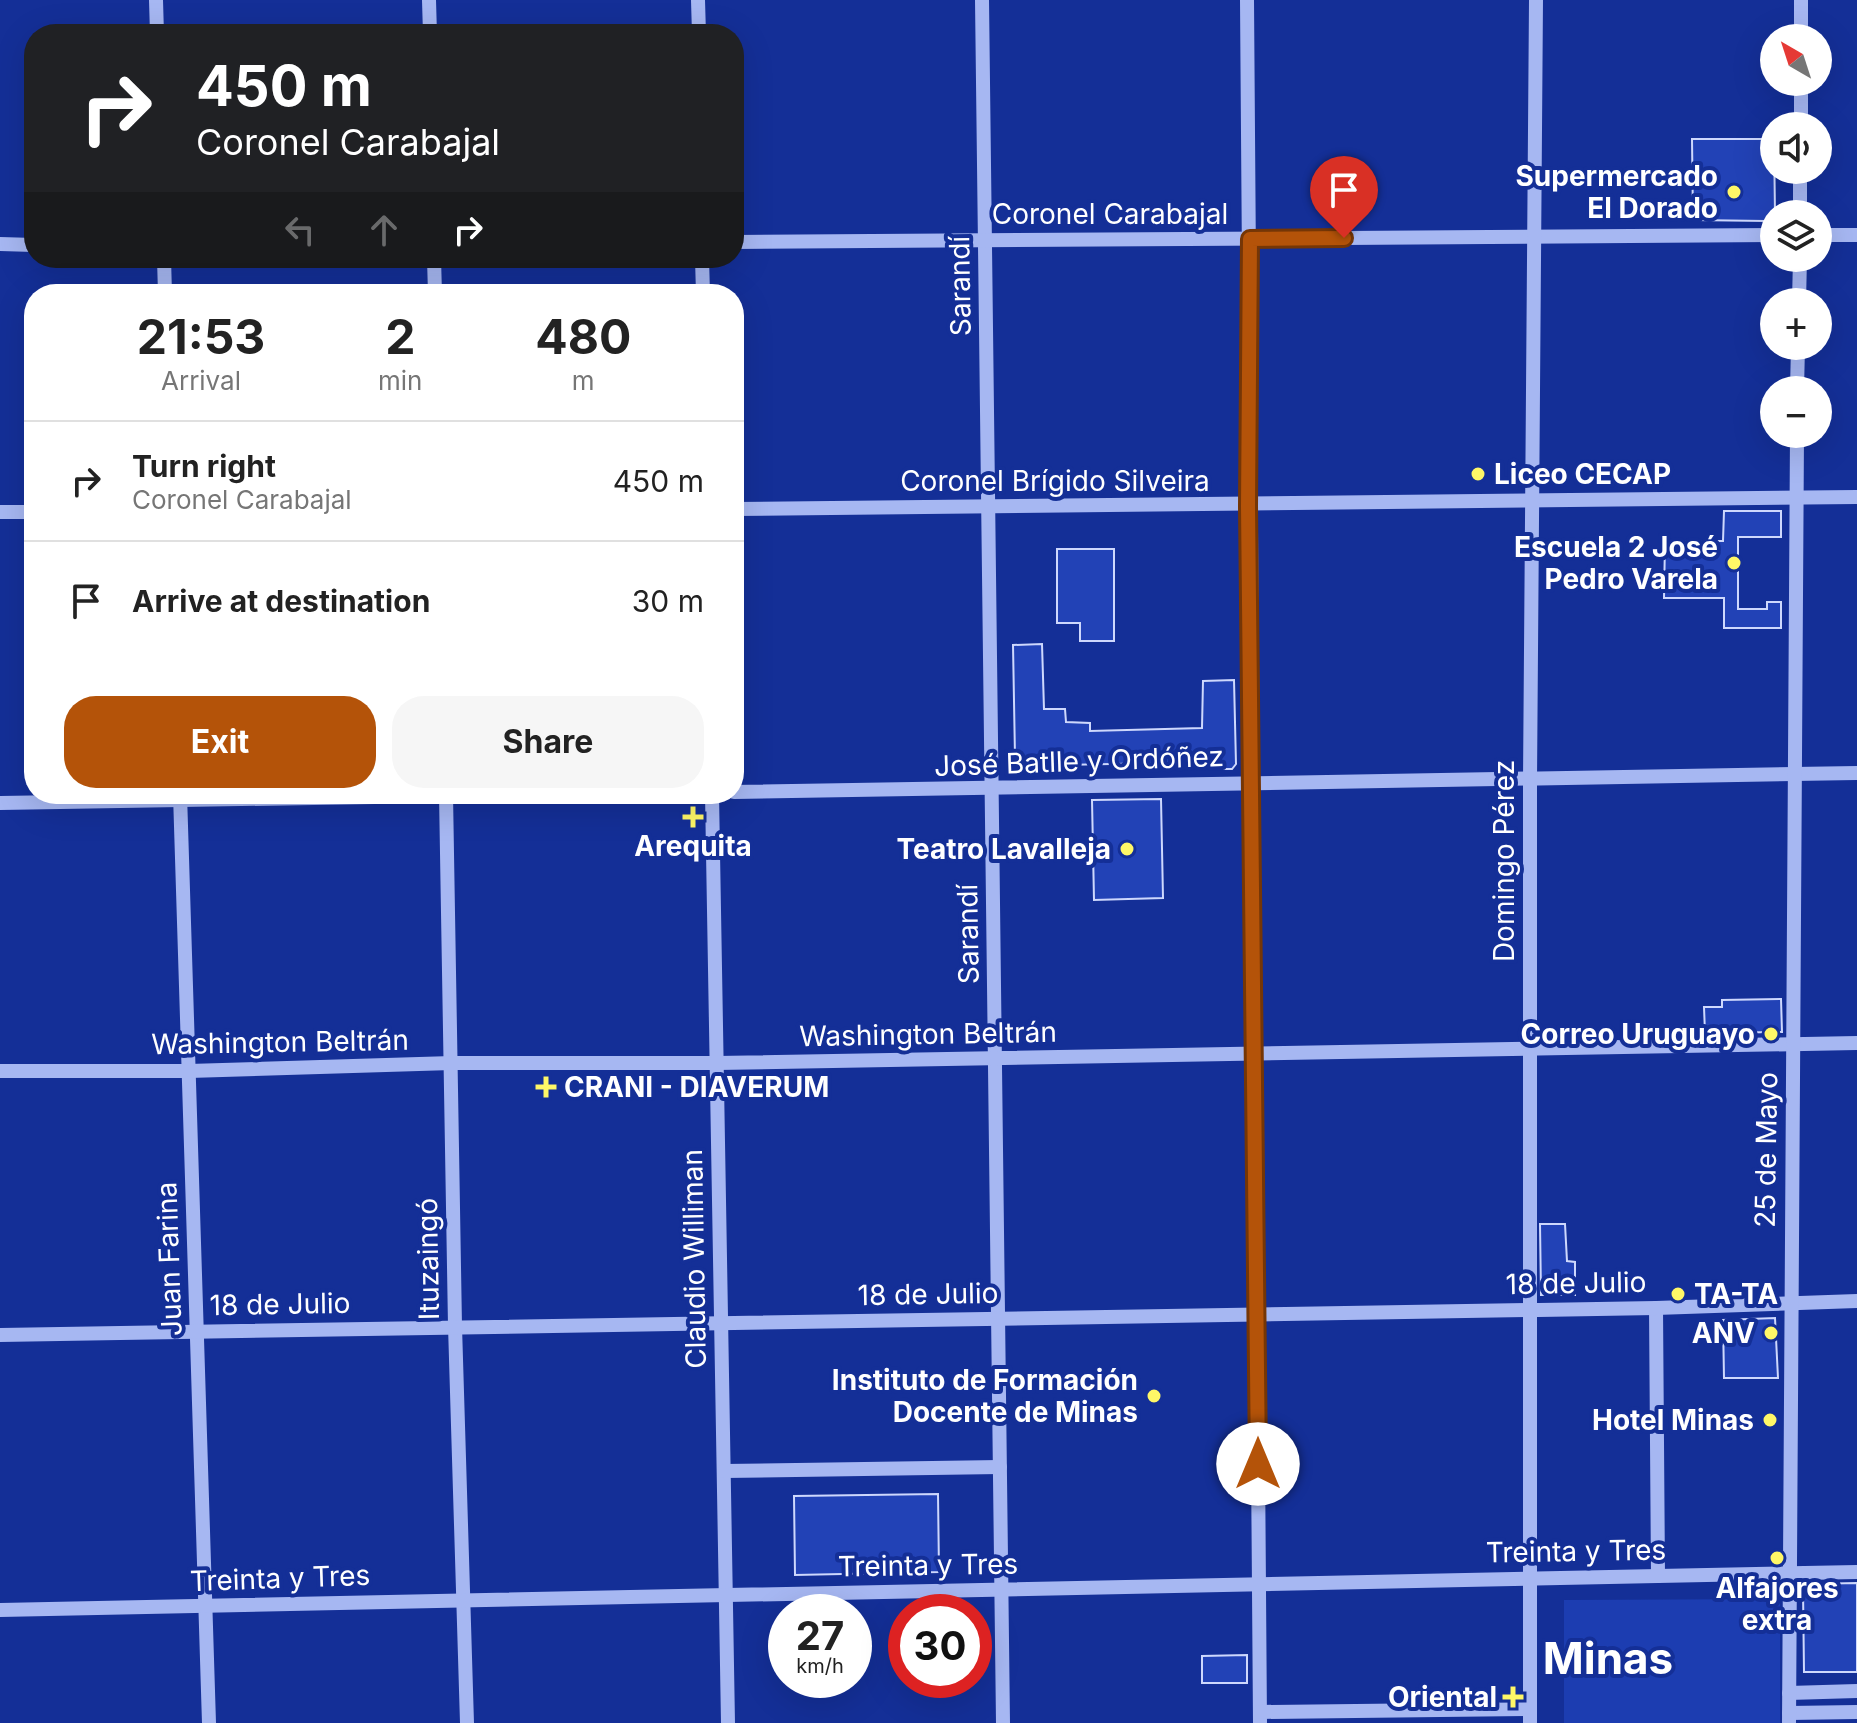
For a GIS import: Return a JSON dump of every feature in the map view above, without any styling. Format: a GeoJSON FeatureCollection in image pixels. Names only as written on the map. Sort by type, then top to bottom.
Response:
{"type":"FeatureCollection","features":[{"type":"Feature","properties":{"kind":"street"},"geometry":{"type":"LineString","coordinates":[[156,0],[157,24]]}},
{"type":"Feature","properties":{"kind":"street"},"geometry":{"type":"LineString","coordinates":[[429,0],[430,24]]}},
{"type":"Feature","properties":{"kind":"street"},"geometry":{"type":"LineString","coordinates":[[698,0],[699,24]]}},
{"type":"Feature","properties":{"kind":"street","name":"Sarandí"},"geometry":{"type":"LineString","coordinates":[[982,0],[1003,1723]]}},
{"type":"Feature","properties":{"kind":"street"},"geometry":{"type":"LineString","coordinates":[[1247,0],[1250,782],[1260,1718],[1530,1716]]}},
{"type":"Feature","properties":{"kind":"street","name":"Domingo Pérez"},"geometry":{"type":"LineString","coordinates":[[1530,1716],[1530,780],[1536,0]]}},
{"type":"Feature","properties":{"kind":"street"},"geometry":{"type":"LineString","coordinates":[[1801,0],[1801,24]]}},
{"type":"Feature","properties":{"kind":"street","name":"Coronel Carabajal"},"geometry":{"type":"LineString","coordinates":[[744,242],[1760,235]]}},
{"type":"Feature","properties":{"kind":"street"},"geometry":{"type":"LineString","coordinates":[[1832,235],[1857,235]]}},
{"type":"Feature","properties":{"kind":"street"},"geometry":{"type":"LineString","coordinates":[[0,244],[24,245]]}},
{"type":"Feature","properties":{"kind":"street","name":"25 de Mayo"},"geometry":{"type":"LineString","coordinates":[[1789,1718],[1797,448]]}},
{"type":"Feature","properties":{"kind":"street","name":"Coronel Brígido Silveira"},"geometry":{"type":"LineString","coordinates":[[744,509],[1248,506],[1857,497]]}},
{"type":"Feature","properties":{"kind":"street"},"geometry":{"type":"LineString","coordinates":[[0,512],[24,512]]}},
{"type":"Feature","properties":{"kind":"street","name":"José Batlle y Ordóñez"},"geometry":{"type":"LineString","coordinates":[[744,792],[1857,773]]}},
{"type":"Feature","properties":{"kind":"street"},"geometry":{"type":"LineString","coordinates":[[0,803],[24,802]]}},
{"type":"Feature","properties":{"kind":"street","name":"Juan Farina"},"geometry":{"type":"LineString","coordinates":[[180,804],[209,1723]]}},
{"type":"Feature","properties":{"kind":"street","name":"Ituzaingó"},"geometry":{"type":"LineString","coordinates":[[446,804],[455,1326],[467,1723]]}},
{"type":"Feature","properties":{"kind":"street","name":"Claudio Williman"},"geometry":{"type":"LineString","coordinates":[[712,804],[728,1723]]}},
{"type":"Feature","properties":{"kind":"street","name":"Washington Beltrán"},"geometry":{"type":"LineString","coordinates":[[0,1071],[189,1071],[452,1063],[717,1063],[1255,1055],[1530,1047],[1857,1043]]}},
{"type":"Feature","properties":{"kind":"street","name":"18 de Julio"},"geometry":{"type":"LineString","coordinates":[[0,1335],[1656,1308],[1857,1301]]}},
{"type":"Feature","properties":{"kind":"street"},"geometry":{"type":"LineString","coordinates":[[1656,1308],[1658,1576]]}},
{"type":"Feature","properties":{"kind":"street"},"geometry":{"type":"LineString","coordinates":[[724,1471],[1000,1467]]}},
{"type":"Feature","properties":{"kind":"street","name":"Treinta y Tres"},"geometry":{"type":"LineString","coordinates":[[0,1610],[1857,1572]]}},
{"type":"Feature","properties":{"kind":"street"},"geometry":{"type":"LineString","coordinates":[[1789,1693],[1857,1691]]}},
{"type":"Feature","properties":{"kind":"street"},"geometry":{"type":"LineString","coordinates":[[1789,1718],[1857,1712]]}},
{"type":"Feature","properties":{"kind":"shaded area"},"geometry":{"type":"Polygon","coordinates":[[[1780,1599],[1780,1723],[1564,1723],[1564,1600],[1780,1599]]]}},
{"type":"Feature","properties":{"kind":"building","name":"Supermercado El Dorado"},"geometry":{"type":"Polygon","coordinates":[[[1692,139],[1760,139],[1760,184],[1775,184],[1775,200],[1760,200],[1760,221],[1693,220],[1692,139]]]}},
{"type":"Feature","properties":{"kind":"building"},"geometry":{"type":"Polygon","coordinates":[[[1724,511],[1781,511],[1781,537],[1738,537],[1738,609],[1767,609],[1767,602],[1781,602],[1781,628],[1724,628],[1724,598],[1664,598],[1665,541],[1723,541],[1724,511]]]}},
{"type":"Feature","properties":{"kind":"building"},"geometry":{"type":"Polygon","coordinates":[[[1057,549],[1114,549],[1114,641],[1080,641],[1080,623],[1057,623],[1057,549]]]}},
{"type":"Feature","properties":{"kind":"building"},"geometry":{"type":"Polygon","coordinates":[[[1042,644],[1044,709],[1065,709],[1066,722],[1090,723],[1090,731],[1202,728],[1203,681],[1234,680],[1236,764],[1232,769],[1214,769],[1214,762],[1061,765],[1060,756],[1015,757],[1013,645],[1042,644]]]}},
{"type":"Feature","properties":{"kind":"building","name":"Teatro Lavalleja"},"geometry":{"type":"Polygon","coordinates":[[[1161,799],[1163,898],[1094,900],[1092,800],[1161,799]]]}},
{"type":"Feature","properties":{"kind":"building"},"geometry":{"type":"Polygon","coordinates":[[[1781,999],[1782,1032],[1705,1033],[1704,1007],[1722,1007],[1722,1000],[1781,999]]]}},
{"type":"Feature","properties":{"kind":"building"},"geometry":{"type":"Polygon","coordinates":[[[1540,1224],[1565,1224],[1567,1261],[1575,1262],[1575,1295],[1541,1295],[1540,1224]]]}},
{"type":"Feature","properties":{"kind":"building"},"geometry":{"type":"Polygon","coordinates":[[[1775,1318],[1778,1378],[1724,1378],[1723,1320],[1775,1318]]]}},
{"type":"Feature","properties":{"kind":"building"},"geometry":{"type":"Polygon","coordinates":[[[938,1494],[939,1572],[795,1575],[794,1496],[938,1494]]]}},
{"type":"Feature","properties":{"kind":"building"},"geometry":{"type":"Polygon","coordinates":[[[1857,1583],[1857,1672],[1804,1672],[1803,1589],[1809,1584],[1857,1583]]]}},
{"type":"Feature","properties":{"kind":"building"},"geometry":{"type":"Polygon","coordinates":[[[1247,1655],[1247,1683],[1202,1683],[1202,1656],[1247,1655]]]}},
{"type":"Feature","properties":{"kind":"place","name":"Supermercado El Dorado"},"geometry":{"type":"Point","coordinates":[1734,192]}},
{"type":"Feature","properties":{"kind":"place","name":"Liceo CECAP"},"geometry":{"type":"Point","coordinates":[1478,474]}},
{"type":"Feature","properties":{"kind":"place","name":"Escuela 2 José Pedro Varela"},"geometry":{"type":"Point","coordinates":[1734,563]}},
{"type":"Feature","properties":{"kind":"place","name":"Arequita"},"geometry":{"type":"Point","coordinates":[693,817]}},
{"type":"Feature","properties":{"kind":"place","name":"Teatro Lavalleja"},"geometry":{"type":"Point","coordinates":[1127,849]}},
{"type":"Feature","properties":{"kind":"place","name":"Correo Uruguayo"},"geometry":{"type":"Point","coordinates":[1771,1034]}},
{"type":"Feature","properties":{"kind":"place","name":"CRANI - DIAVERUM"},"geometry":{"type":"Point","coordinates":[546,1087]}},
{"type":"Feature","properties":{"kind":"place","name":"TA-TA"},"geometry":{"type":"Point","coordinates":[1678,1294]}},
{"type":"Feature","properties":{"kind":"place","name":"ANV"},"geometry":{"type":"Point","coordinates":[1771,1333]}},
{"type":"Feature","properties":{"kind":"place","name":"Instituto de Formación Docente de Minas"},"geometry":{"type":"Point","coordinates":[1154,1396]}},
{"type":"Feature","properties":{"kind":"place","name":"Hotel Minas"},"geometry":{"type":"Point","coordinates":[1770,1420]}},
{"type":"Feature","properties":{"kind":"place","name":"Alfajores extra"},"geometry":{"type":"Point","coordinates":[1777,1558]}},
{"type":"Feature","properties":{"kind":"place","name":"Oriental"},"geometry":{"type":"Point","coordinates":[1513,1697]}},
{"type":"Feature","properties":{"kind":"district","name":"Minas"},"geometry":{"type":"Point","coordinates":[1608,1658]}},
{"type":"Feature","properties":{"kind":"route"},"geometry":{"type":"LineString","coordinates":[[1258,1464],[1248,506],[1250,239],[1344,238]]}}]}
